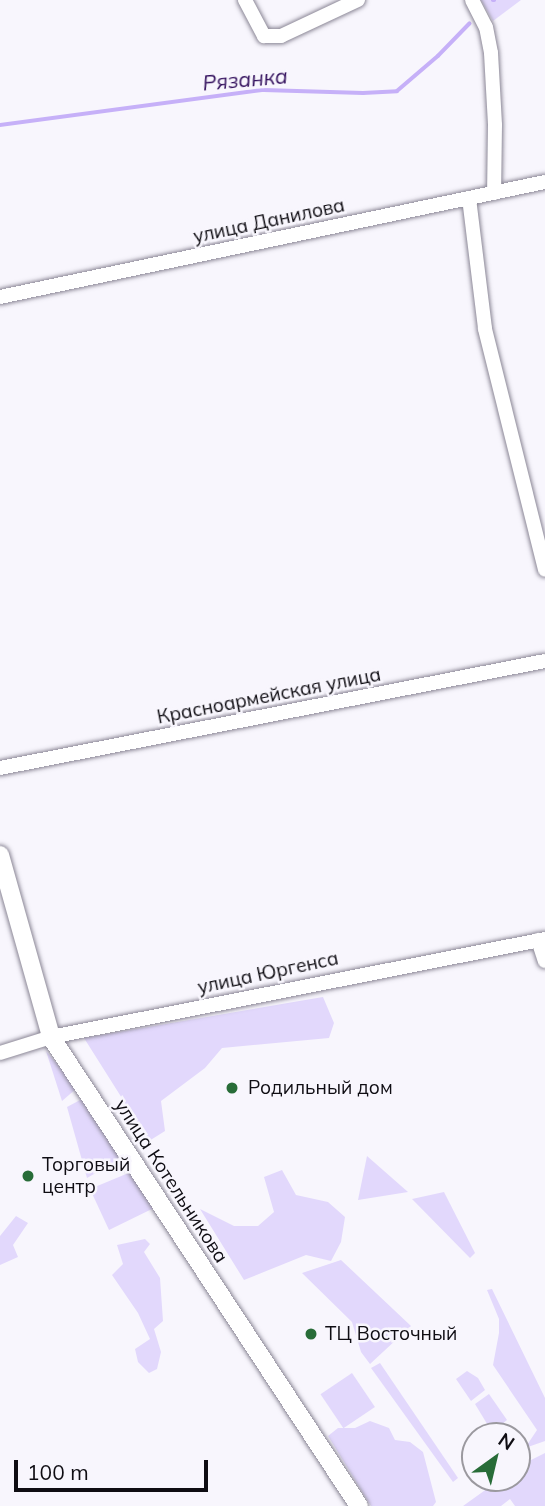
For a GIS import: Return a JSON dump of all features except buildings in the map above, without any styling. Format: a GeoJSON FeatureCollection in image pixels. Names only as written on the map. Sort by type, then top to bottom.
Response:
{"type":"FeatureCollection","features":[{"type":"Feature","properties":{"kind":"street"},"geometry":{"type":"LineString","coordinates":[[245,0],[264,36],[281,36],[358,0]]}},
{"type":"Feature","properties":{"kind":"street"},"geometry":{"type":"LineString","coordinates":[[472,0],[486,27],[491,53],[495,125],[494,193]]}},
{"type":"Feature","properties":{"kind":"street","name":"улица Данилова"},"geometry":{"type":"LineString","coordinates":[[0,296],[545,182]]}},
{"type":"Feature","properties":{"kind":"street"},"geometry":{"type":"LineString","coordinates":[[470,198],[485,329],[545,569]]}},
{"type":"Feature","properties":{"kind":"street","name":"Красноармейская улица"},"geometry":{"type":"LineString","coordinates":[[0,768],[545,662]]}},
{"type":"Feature","properties":{"kind":"street","name":"улица Котельникова"},"geometry":{"type":"LineString","coordinates":[[0,855],[51,1037],[359,1506]]}},
{"type":"Feature","properties":{"kind":"street"},"geometry":{"type":"LineString","coordinates":[[542,939],[545,961]]}},
{"type":"Feature","properties":{"kind":"street","name":"улица Юргенса"},"geometry":{"type":"LineString","coordinates":[[0,1053],[51,1037],[542,939]]}},
{"type":"Feature","properties":{"kind":"shaded area"},"geometry":{"type":"Polygon","coordinates":[[[481,0],[521,0],[493,21],[481,0]]]}},
{"type":"Feature","properties":{"kind":"shaded area"},"geometry":{"type":"Polygon","coordinates":[[[323,997],[334,1023],[329,1038],[222,1048],[205,1068],[161,1101],[165,1131],[149,1141],[84,1038],[323,997]]]}},
{"type":"Feature","properties":{"kind":"shaded area"},"geometry":{"type":"Polygon","coordinates":[[[46,1051],[77,1088],[62,1101],[46,1051]]]}},
{"type":"Feature","properties":{"kind":"shaded area"},"geometry":{"type":"Polygon","coordinates":[[[82,1099],[120,1156],[115,1162],[87,1178],[67,1107],[82,1099]]]}},
{"type":"Feature","properties":{"kind":"shaded area"},"geometry":{"type":"Polygon","coordinates":[[[367,1156],[408,1192],[358,1200],[367,1156]]]}},
{"type":"Feature","properties":{"kind":"shaded area"},"geometry":{"type":"Polygon","coordinates":[[[282,1170],[296,1195],[328,1202],[345,1217],[341,1242],[331,1261],[306,1255],[244,1280],[200,1209],[234,1226],[258,1226],[274,1212],[264,1177],[282,1170]]]}},
{"type":"Feature","properties":{"kind":"shaded area"},"geometry":{"type":"Polygon","coordinates":[[[131,1172],[156,1207],[109,1230],[90,1189],[131,1172]]]}},
{"type":"Feature","properties":{"kind":"shaded area"},"geometry":{"type":"Polygon","coordinates":[[[444,1192],[475,1253],[470,1258],[412,1199],[444,1192]]]}},
{"type":"Feature","properties":{"kind":"shaded area"},"geometry":{"type":"Polygon","coordinates":[[[16,1216],[28,1223],[13,1245],[18,1257],[0,1265],[0,1236],[16,1216]]]}},
{"type":"Feature","properties":{"kind":"shaded area"},"geometry":{"type":"Polygon","coordinates":[[[145,1239],[150,1244],[144,1252],[160,1278],[163,1321],[154,1329],[161,1352],[157,1369],[149,1373],[138,1362],[135,1349],[150,1339],[138,1313],[112,1275],[123,1264],[117,1245],[145,1239]]]}},
{"type":"Feature","properties":{"kind":"shaded area"},"geometry":{"type":"Polygon","coordinates":[[[341,1260],[411,1326],[370,1364],[361,1352],[352,1322],[302,1273],[341,1260]]]}},
{"type":"Feature","properties":{"kind":"shaded area"},"geometry":{"type":"Polygon","coordinates":[[[492,1289],[545,1398],[545,1441],[531,1446],[531,1439],[537,1430],[493,1365],[499,1319],[487,1290],[492,1289]]]}},
{"type":"Feature","properties":{"kind":"shaded area"},"geometry":{"type":"Polygon","coordinates":[[[380,1363],[458,1478],[453,1482],[371,1368],[380,1363]]]}},
{"type":"Feature","properties":{"kind":"shaded area"},"geometry":{"type":"Polygon","coordinates":[[[467,1371],[478,1378],[485,1390],[471,1401],[456,1379],[467,1371]]]}},
{"type":"Feature","properties":{"kind":"shaded area"},"geometry":{"type":"Polygon","coordinates":[[[352,1373],[375,1407],[343,1428],[320,1394],[352,1373]]]}},
{"type":"Feature","properties":{"kind":"shaded area"},"geometry":{"type":"Polygon","coordinates":[[[489,1394],[507,1420],[486,1422],[475,1404],[489,1394]]]}},
{"type":"Feature","properties":{"kind":"shaded area"},"geometry":{"type":"Polygon","coordinates":[[[370,1421],[389,1428],[395,1440],[410,1442],[423,1452],[436,1502],[433,1506],[371,1506],[328,1436],[338,1428],[355,1428],[370,1421]]]}},
{"type":"Feature","properties":{"kind":"shaded area"},"geometry":{"type":"Polygon","coordinates":[[[545,1453],[545,1506],[515,1506],[510,1499],[501,1506],[463,1506],[482,1492],[531,1492],[531,1460],[545,1453]]]}},
{"type":"Feature","properties":{"kind":"waterway","name":"Рязанка"},"geometry":{"type":"LineString","coordinates":[[0,125],[264,90],[363,93],[397,91],[438,56],[469,24]]}},
{"type":"Feature","properties":{"kind":"place","name":"Родильный дом"},"geometry":{"type":"Point","coordinates":[232,1088]}},
{"type":"Feature","properties":{"kind":"place","name":"Торговый центр"},"geometry":{"type":"Point","coordinates":[28,1176]}},
{"type":"Feature","properties":{"kind":"place","name":"ТЦ Восточный"},"geometry":{"type":"Point","coordinates":[311,1334]}}]}
